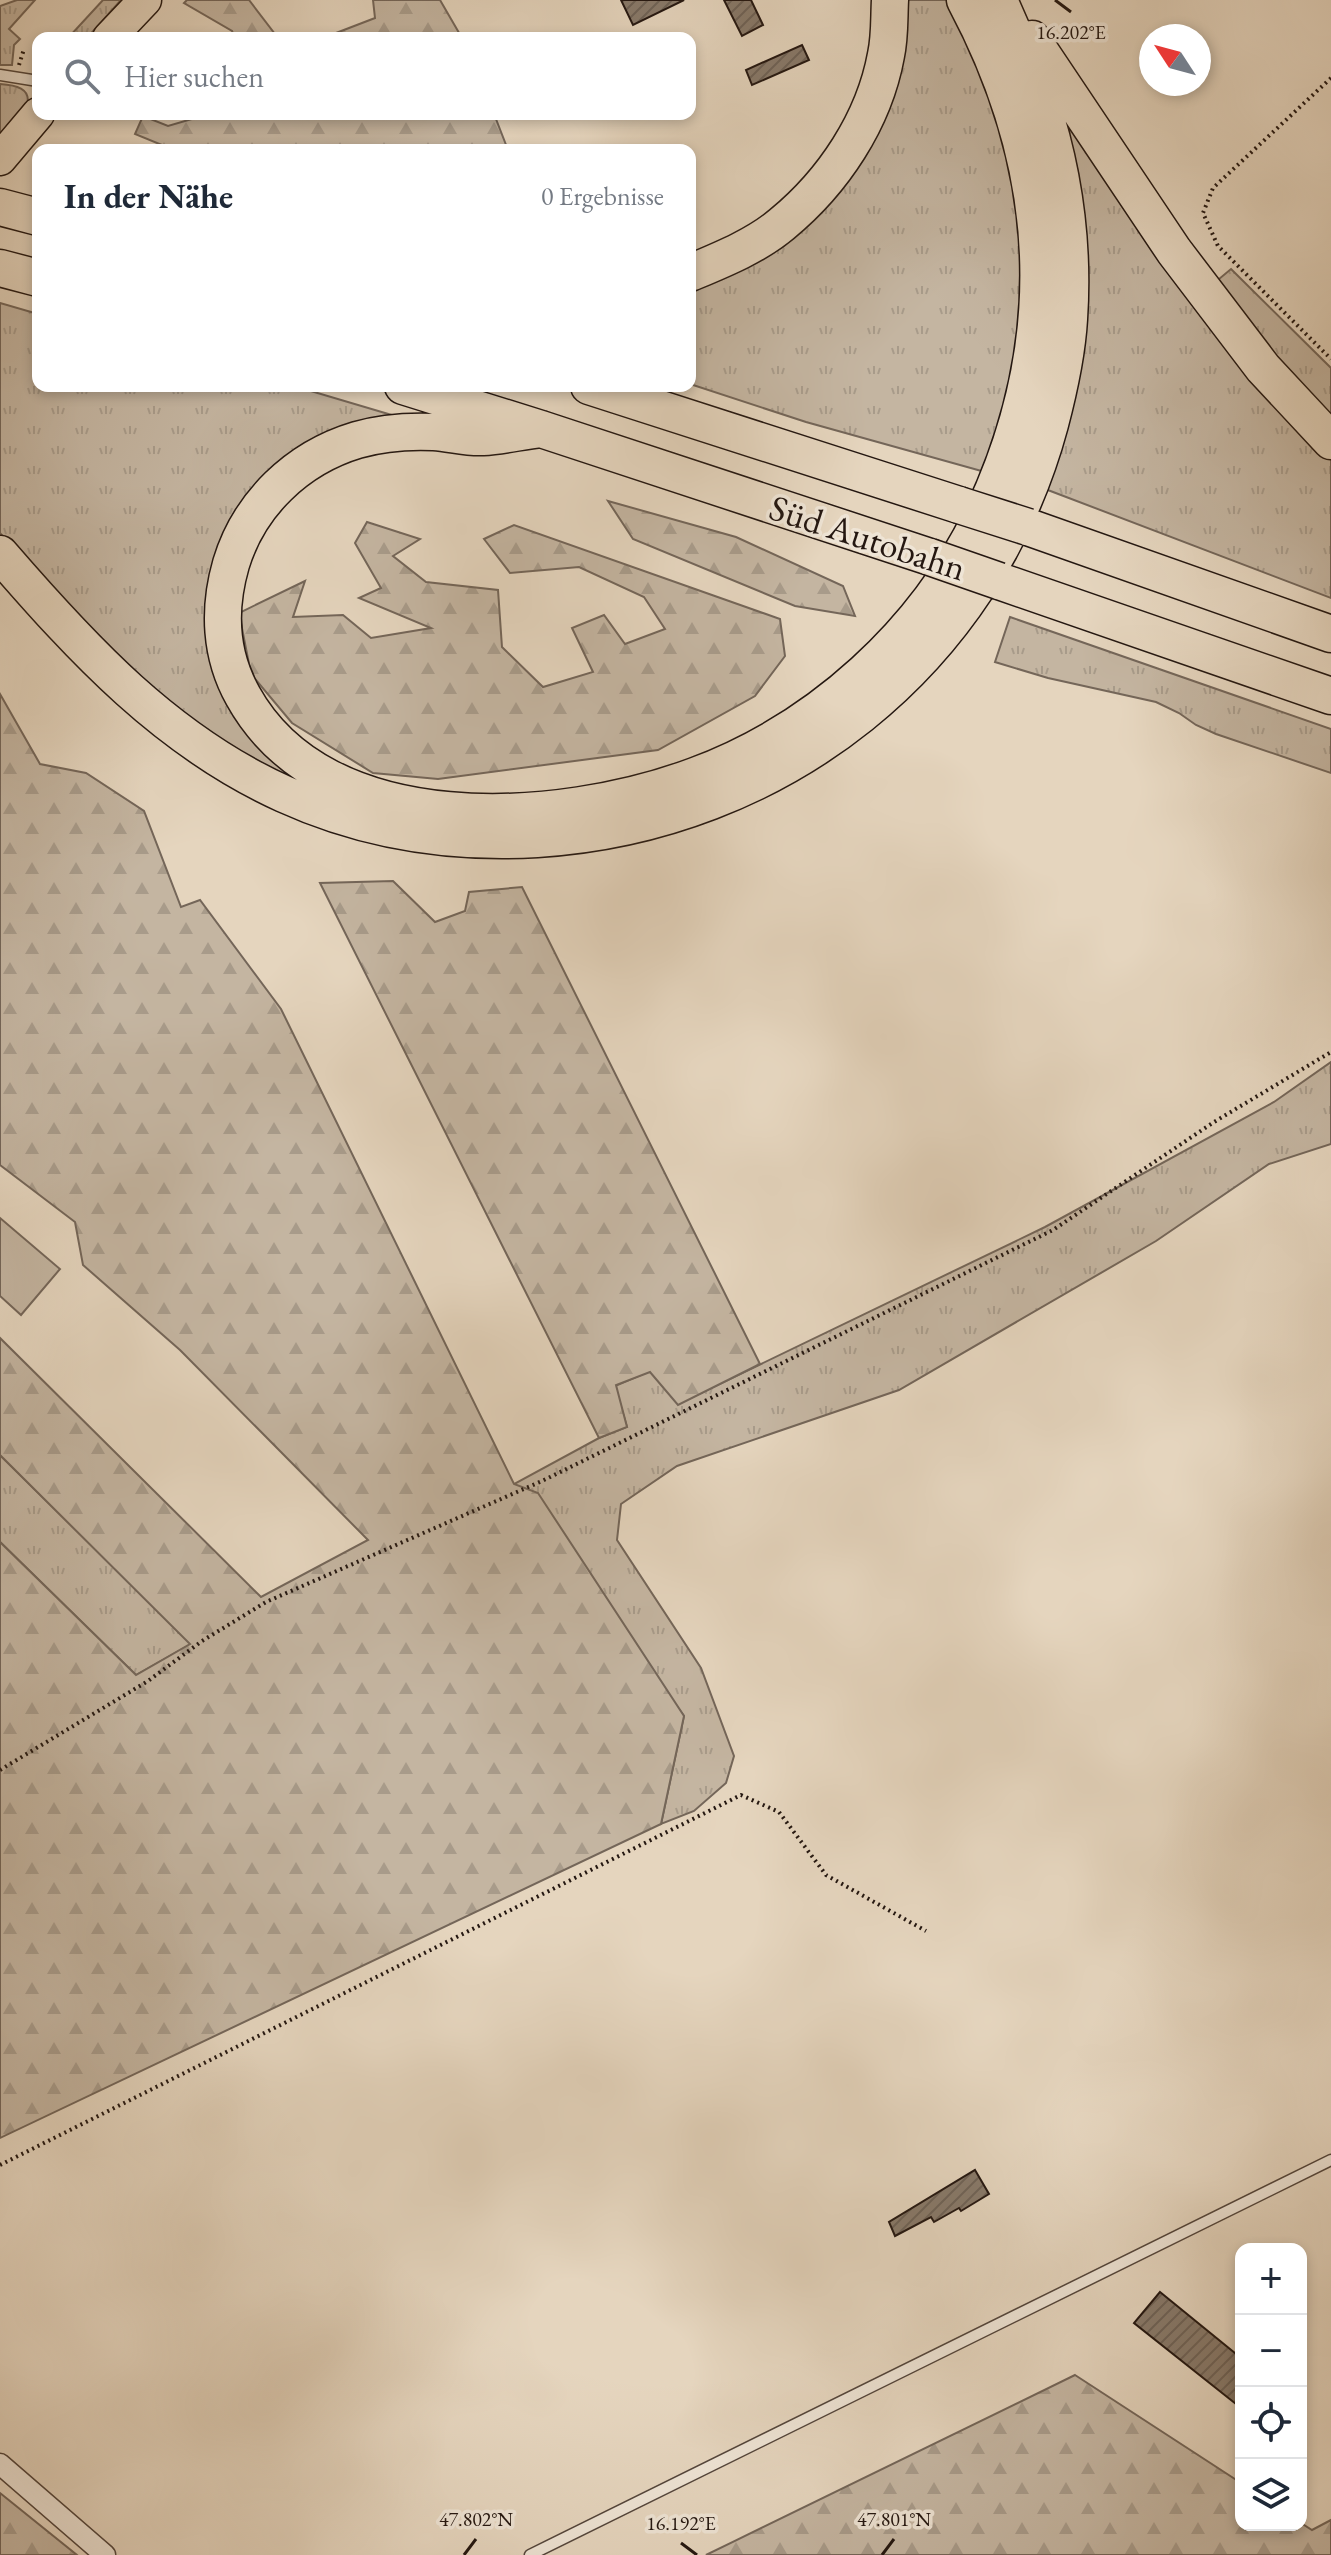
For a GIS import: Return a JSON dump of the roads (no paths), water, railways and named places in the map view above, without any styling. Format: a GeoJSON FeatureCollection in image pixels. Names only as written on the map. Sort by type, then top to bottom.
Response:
{"type":"FeatureCollection","features":[{"type":"Feature","properties":{"kind":"highway"},"geometry":{"type":"LineString","coordinates":[[696,271],[725,259],[780,226],[815,193],[845,157],[870,106],[886,55],[890,0]]}},
{"type":"Feature","properties":{"kind":"highway"},"geometry":{"type":"LineString","coordinates":[[541,429],[480,438],[431,432],[358,440],[294,471],[267,497],[249,523],[234,554],[225,585],[222,619],[225,651],[234,680],[250,708],[269,734],[294,755],[323,774],[357,789],[406,804],[465,811],[521,813],[578,807],[637,795],[697,776],[795,726],[873,664],[909,628],[947,577],[978,524],[1005,467],[1026,396],[1034,356],[1040,295],[1037,225],[1026,157],[1003,85],[965,0]]}},
{"type":"Feature","properties":{"kind":"highway"},"geometry":{"type":"LineString","coordinates":[[1002,0],[1174,251],[1263,368],[1331,441]]}},
{"type":"Feature","properties":{"kind":"highway"},"geometry":{"type":"LineString","coordinates":[[0,554],[69,634],[122,686],[172,728],[237,770],[286,795],[353,820],[439,837],[497,841],[570,837],[639,826],[705,805],[766,778],[819,747],[873,706],[914,668],[953,622],[991,564],[1021,507],[1042,453],[1059,391],[1069,323],[1071,248],[1064,189],[1053,142],[1002,0]]}},
{"type":"Feature","properties":{"kind":"highway"},"geometry":{"type":"LineString","coordinates":[[0,207],[32,215]]}},
{"type":"Feature","properties":{"kind":"highway"},"geometry":{"type":"LineString","coordinates":[[0,268],[32,276]]}},
{"type":"Feature","properties":{"kind":"highway","name":"Süd Autobahn"},"geometry":{"type":"LineString","coordinates":[[422,392],[930,557],[1331,696]]}},
{"type":"Feature","properties":{"kind":"highway","name":"Süd Autobahn"},"geometry":{"type":"LineString","coordinates":[[608,392],[1028,527],[1331,634]]}},
{"type":"Feature","properties":{"kind":"main road"},"geometry":{"type":"LineString","coordinates":[[115,32],[145,0]]}},
{"type":"Feature","properties":{"kind":"main road"},"geometry":{"type":"LineString","coordinates":[[0,159],[33,120]]}},
{"type":"Feature","properties":{"kind":"street"},"geometry":{"type":"LineString","coordinates":[[0,2464],[105,2555]]}},
{"type":"Feature","properties":{"kind":"lane"},"geometry":{"type":"LineString","coordinates":[[0,75],[32,80]]}},
{"type":"Feature","properties":{"kind":"lane"},"geometry":{"type":"LineString","coordinates":[[530,2555],[1331,2160]]}}]}
